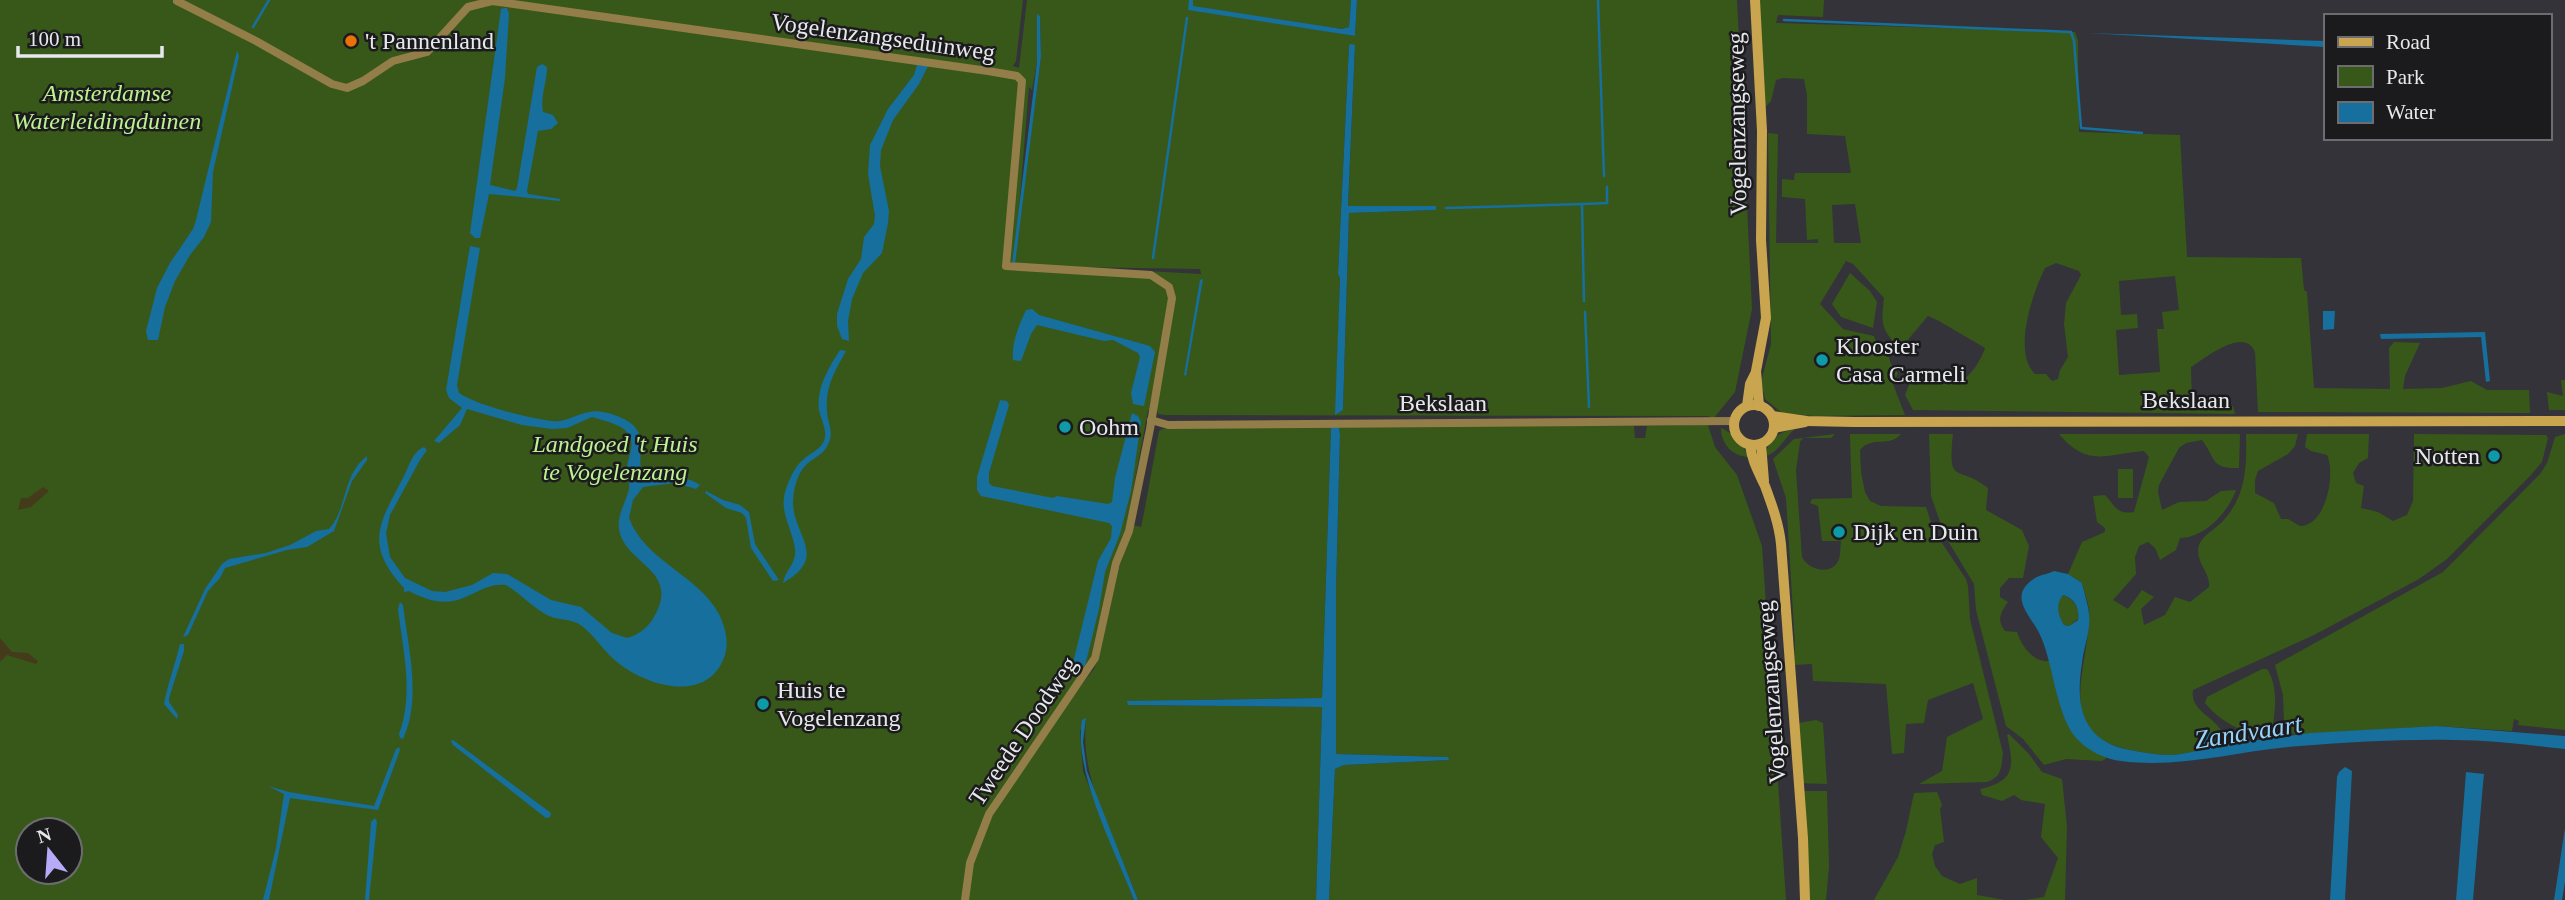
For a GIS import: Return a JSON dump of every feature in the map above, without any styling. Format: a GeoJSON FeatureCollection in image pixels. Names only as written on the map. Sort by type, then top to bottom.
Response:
{"type":"FeatureCollection","features":[{"type":"Feature","properties":{"kind":"main road","name":"Vogelenzangseweg"},"geometry":{"type":"LineString","coordinates":[[1755,0],[1762,131],[1761,240],[1766,318],[1756,372],[1759,406]]}},
{"type":"Feature","properties":{"kind":"main road","name":"Vogelenzangseweg"},"geometry":{"type":"LineString","coordinates":[[1747,406],[1749,383],[1756,372]]}},
{"type":"Feature","properties":{"kind":"main road"},"geometry":{"type":"LineString","coordinates":[[1747,406],[1759,406],[1772,416],[1774,428],[1771,436],[1755,444],[1739,438],[1734,421],[1747,406]]}},
{"type":"Feature","properties":{"kind":"main road","name":"Bekslaan"},"geometry":{"type":"LineString","coordinates":[[1772,416],[1807,421],[2565,421]]}},
{"type":"Feature","properties":{"kind":"main road","name":"Bekslaan"},"geometry":{"type":"LineString","coordinates":[[1774,428],[1807,421]]}},
{"type":"Feature","properties":{"kind":"main road","name":"Vogelenzangseweg"},"geometry":{"type":"LineString","coordinates":[[1755,444],[1753,464],[1764,484],[1779,525],[1803,838],[1805,900]]}},
{"type":"Feature","properties":{"kind":"street","name":"Vogelenzangseduinweg"},"geometry":{"type":"LineString","coordinates":[[177,1],[275,51],[332,84],[347,88],[393,61],[430,50],[468,7],[492,1],[1017,76],[1022,81],[1023,89],[1006,266],[1151,275],[1169,287],[1172,298],[1151,420]]}},
{"type":"Feature","properties":{"kind":"street","name":"Bekslaan"},"geometry":{"type":"LineString","coordinates":[[1151,420],[1168,425],[1734,421]]}},
{"type":"Feature","properties":{"kind":"street","name":"Tweede Doodweg"},"geometry":{"type":"LineString","coordinates":[[965,900],[970,863],[989,814],[1095,658],[1116,563],[1129,531],[1151,420]]}},
{"type":"Feature","properties":{"kind":"green space","name":"Landgoed 't Huis te Vogelenzang"},"geometry":{"type":"Polygon","coordinates":[[[0,0],[1023,0],[1016,61],[1013,66],[1019,68],[1027,0],[1351,0],[1349,27],[1342,29],[1222,14],[1355,36],[1357,0],[1737,0],[1752,309],[1735,392],[1713,419],[1708,416],[1165,415],[1158,414],[1157,410],[1148,410],[1126,528],[1113,561],[1091,657],[988,813],[963,900],[0,900],[0,0]],[[1038,15],[1037,62],[1032,90],[1029,87],[1015,258],[1041,57],[1038,15]],[[1349,45],[1338,274],[1336,414],[1343,410],[1349,213],[1436,210],[1436,206],[1348,207],[1355,46],[1349,45]],[[1075,267],[1201,274],[1200,269],[1075,267]]]}},
{"type":"Feature","properties":{"kind":"green space"},"geometry":{"type":"Polygon","coordinates":[[[1759,0],[1824,0],[1823,17],[1778,15],[1776,23],[2075,32],[2078,40],[2079,132],[2180,135],[2187,257],[2301,258],[2304,290],[2307,292],[2314,388],[2390,389],[2389,348],[2394,342],[2420,343],[2405,376],[2403,389],[2442,388],[2471,381],[2487,390],[2529,390],[2530,413],[2258,412],[2255,352],[2250,345],[2242,342],[2225,346],[2191,367],[2192,404],[2233,406],[2235,414],[1913,410],[1905,395],[1910,382],[1923,383],[1934,375],[1951,382],[1961,381],[1974,368],[1985,348],[1928,316],[1900,349],[1884,326],[1884,298],[1853,264],[1846,261],[1820,304],[1843,329],[1874,336],[1878,347],[1885,345],[1891,364],[1898,373],[1893,384],[1905,415],[1814,416],[1782,413],[1765,399],[1761,382],[1771,344],[1768,133],[1778,134],[1776,243],[1818,243],[1818,239],[1807,240],[1805,199],[1782,197],[1782,179],[1794,180],[1795,173],[1851,173],[1845,136],[1807,134],[1807,95],[1804,79],[1776,80],[1771,101],[1765,107],[1759,0]],[[1855,204],[1832,205],[1834,243],[1861,243],[1855,204]],[[2056,263],[2045,268],[2030,306],[2025,352],[2028,364],[2035,374],[2046,374],[2052,381],[2058,379],[2068,357],[2064,324],[2066,303],[2081,275],[2079,271],[2056,263]],[[2175,276],[2119,281],[2121,315],[2137,314],[2138,328],[2116,330],[2119,375],[2160,372],[2157,329],[2164,329],[2162,312],[2179,310],[2175,276]]]}},
{"type":"Feature","properties":{"kind":"green space"},"geometry":{"type":"Polygon","coordinates":[[[1850,273],[1870,291],[1877,302],[1873,328],[1841,317],[1832,304],[1850,273]]]}},
{"type":"Feature","properties":{"kind":"green space"},"geometry":{"type":"Polygon","coordinates":[[[2561,380],[2565,380],[2565,410],[2549,410],[2547,392],[2563,396],[2561,380]]]}},
{"type":"Feature","properties":{"kind":"green space"},"geometry":{"type":"Polygon","coordinates":[[[1708,425],[1715,447],[1737,475],[1762,546],[1786,900],[1329,900],[1335,769],[1344,765],[1448,760],[1447,757],[1336,754],[1339,426],[1634,426],[1635,438],[1645,438],[1647,426],[1708,425]]]}},
{"type":"Feature","properties":{"kind":"green space"},"geometry":{"type":"Polygon","coordinates":[[[1212,426],[1331,426],[1322,698],[1189,700],[1128,705],[1322,707],[1316,900],[1138,900],[1094,788],[1085,742],[1086,719],[1080,731],[1083,771],[1134,900],[967,900],[975,855],[983,834],[1005,795],[1094,669],[1132,525],[1141,527],[1159,431],[1212,426]]]}},
{"type":"Feature","properties":{"kind":"green space"},"geometry":{"type":"Polygon","coordinates":[[[1721,428],[1738,440],[1748,457],[1728,448],[1721,428]]]}},
{"type":"Feature","properties":{"kind":"green space"},"geometry":{"type":"Polygon","coordinates":[[[1795,429],[1774,452],[1766,456],[1775,437],[1795,429]]]}},
{"type":"Feature","properties":{"kind":"green space"},"geometry":{"type":"Polygon","coordinates":[[[1835,434],[1831,438],[1803,438],[1800,442],[1796,470],[1802,557],[1810,566],[1821,570],[1832,568],[1839,559],[1841,541],[1822,541],[1818,506],[1810,503],[1812,499],[1852,498],[1850,434],[1901,434],[1891,440],[1870,443],[1860,450],[1865,492],[1870,501],[1881,506],[1926,507],[1934,531],[1966,579],[1970,619],[2003,753],[2000,771],[1992,780],[1919,784],[1942,771],[1947,737],[1983,719],[1973,683],[1928,700],[1924,723],[1906,724],[1904,753],[1892,754],[1886,684],[1813,681],[1812,664],[1794,665],[1786,498],[1773,459],[1794,439],[1835,434]]]}},
{"type":"Feature","properties":{"kind":"green space"},"geometry":{"type":"Polygon","coordinates":[[[1929,434],[1953,434],[1954,468],[1988,488],[1986,510],[2022,530],[2029,546],[2023,578],[2009,578],[2000,588],[2000,597],[2008,602],[2002,613],[2001,623],[2005,631],[2017,632],[2021,642],[2033,656],[2049,661],[2067,723],[2082,743],[2107,758],[2102,761],[2066,759],[2044,765],[2023,739],[2006,726],[1976,610],[1974,584],[1945,536],[1931,496],[1929,434]]]}},
{"type":"Feature","properties":{"kind":"green space"},"geometry":{"type":"Polygon","coordinates":[[[2059,434],[2240,434],[2239,468],[2218,464],[2202,440],[2186,443],[2179,448],[2159,485],[2162,510],[2179,502],[2206,501],[2221,491],[2236,490],[2214,523],[2198,534],[2180,538],[2176,550],[2160,560],[2155,548],[2148,542],[2139,546],[2135,557],[2136,574],[2113,600],[2128,609],[2142,590],[2154,597],[2141,609],[2144,625],[2165,615],[2175,597],[2190,602],[2209,587],[2208,576],[2199,557],[2199,545],[2206,535],[2222,522],[2236,502],[2245,470],[2246,434],[2298,434],[2295,446],[2288,454],[2258,471],[2255,493],[2274,503],[2281,519],[2288,519],[2300,526],[2309,524],[2322,509],[2327,498],[2330,474],[2327,455],[2305,447],[2307,434],[2369,434],[2368,458],[2359,463],[2353,473],[2356,483],[2364,486],[2361,508],[2378,512],[2393,521],[2407,515],[2413,501],[2414,434],[2546,435],[2548,438],[2542,462],[2530,476],[2447,559],[2419,579],[2314,635],[2193,690],[2195,703],[2221,730],[2201,736],[2199,750],[2164,755],[2130,750],[2105,742],[2090,729],[2082,713],[2080,694],[2089,610],[2082,583],[2068,574],[2082,542],[2105,532],[2105,528],[2097,522],[2093,496],[2105,495],[2120,511],[2134,512],[2149,457],[2144,451],[2108,456],[2089,455],[2069,445],[2059,434]]]}},
{"type":"Feature","properties":{"kind":"green space"},"geometry":{"type":"Polygon","coordinates":[[[2565,434],[2565,730],[2518,725],[2519,721],[2514,719],[2512,731],[2437,726],[2297,735],[2291,733],[2284,722],[2283,695],[2275,665],[2443,572],[2540,474],[2547,463],[2555,437],[2565,434]]]}},
{"type":"Feature","properties":{"kind":"green space"},"geometry":{"type":"Polygon","coordinates":[[[2118,469],[2133,469],[2133,498],[2118,498],[2118,469]]]}},
{"type":"Feature","properties":{"kind":"green space"},"geometry":{"type":"Polygon","coordinates":[[[2063,595],[2073,601],[2078,611],[2078,619],[2069,626],[2064,625],[2058,610],[2063,595]]]}},
{"type":"Feature","properties":{"kind":"green space"},"geometry":{"type":"Polygon","coordinates":[[[2262,669],[2267,669],[2271,675],[2275,698],[2272,729],[2265,735],[2232,726],[2205,703],[2207,697],[2262,669]]]}},
{"type":"Feature","properties":{"kind":"green space"},"geometry":{"type":"Polygon","coordinates":[[[1816,720],[1823,723],[1827,784],[1796,783],[1793,724],[1816,720]]]}},
{"type":"Feature","properties":{"kind":"green space"},"geometry":{"type":"Polygon","coordinates":[[[2009,734],[2042,772],[2062,779],[2067,827],[2065,900],[2025,900],[2044,897],[2058,858],[2041,837],[2045,804],[2021,800],[2014,795],[2002,801],[1982,795],[1980,789],[2000,782],[2010,771],[2009,734]]]}},
{"type":"Feature","properties":{"kind":"green space"},"geometry":{"type":"Polygon","coordinates":[[[1797,791],[1827,791],[1829,867],[1826,900],[1803,900],[1797,791]]]}},
{"type":"Feature","properties":{"kind":"green space"},"geometry":{"type":"Polygon","coordinates":[[[1937,792],[1942,805],[1940,809],[1944,842],[1935,845],[1932,854],[1935,866],[1942,876],[1960,884],[1977,878],[1977,895],[2005,900],[1874,900],[1898,857],[1914,793],[1937,792]]]}},
{"type":"Feature","properties":{"kind":"sand"},"geometry":{"type":"Polygon","coordinates":[[[43,487],[49,491],[31,507],[18,510],[21,498],[28,498],[43,487]]]}},
{"type":"Feature","properties":{"kind":"sand"},"geometry":{"type":"Polygon","coordinates":[[[0,638],[12,652],[28,653],[38,661],[36,664],[7,655],[0,662],[0,638]]]}},
{"type":"Feature","properties":{"kind":"water"},"geometry":{"type":"Polygon","coordinates":[[[1189,0],[1193,0],[1193,6],[1342,29],[1349,27],[1351,0],[1357,0],[1355,36],[1188,10],[1189,0]]]}},
{"type":"Feature","properties":{"kind":"water"},"geometry":{"type":"Polygon","coordinates":[[[507,8],[509,14],[505,78],[490,185],[515,191],[517,188],[537,67],[542,64],[547,67],[543,112],[553,115],[558,123],[551,129],[538,131],[527,191],[528,194],[560,201],[489,194],[480,238],[475,238],[470,233],[501,9],[507,8]]]}},
{"type":"Feature","properties":{"kind":"water"},"geometry":{"type":"Polygon","coordinates":[[[1037,14],[1040,16],[1041,57],[1015,264],[1012,264],[1037,62],[1037,14]]]}},
{"type":"Feature","properties":{"kind":"water"},"geometry":{"type":"Polygon","coordinates":[[[2088,33],[2324,41],[2324,47],[2088,33]]]}},
{"type":"Feature","properties":{"kind":"water"},"geometry":{"type":"Polygon","coordinates":[[[1351,44],[1355,45],[1348,206],[1436,206],[1436,210],[1349,213],[1343,410],[1335,415],[1338,274],[1351,44]]]}},
{"type":"Feature","properties":{"kind":"water"},"geometry":{"type":"Polygon","coordinates":[[[237,51],[239,56],[213,172],[211,222],[175,281],[165,307],[158,340],[148,340],[146,331],[157,288],[196,220],[237,51]]]}},
{"type":"Feature","properties":{"kind":"water"},"geometry":{"type":"Polygon","coordinates":[[[917,65],[928,66],[919,84],[893,120],[881,150],[880,166],[889,211],[888,223],[882,253],[863,273],[852,299],[848,321],[849,341],[842,339],[837,326],[837,314],[848,279],[861,259],[864,237],[874,224],[868,174],[870,145],[888,109],[914,75],[917,65]]]}},
{"type":"Feature","properties":{"kind":"water"},"geometry":{"type":"Polygon","coordinates":[[[470,246],[480,248],[457,385],[459,393],[490,407],[543,420],[562,421],[594,411],[619,417],[634,426],[638,432],[641,444],[640,465],[644,478],[679,478],[700,485],[696,489],[675,483],[643,487],[633,500],[629,518],[647,546],[710,600],[724,625],[726,649],[723,660],[714,674],[702,682],[673,686],[643,678],[617,662],[579,624],[549,616],[506,585],[489,587],[449,602],[436,601],[409,591],[404,592],[404,588],[391,573],[380,546],[382,521],[411,460],[416,452],[424,447],[427,450],[390,515],[386,533],[390,557],[405,578],[432,591],[445,592],[472,585],[493,573],[507,574],[551,600],[581,607],[612,633],[627,638],[650,623],[661,600],[661,587],[656,577],[630,551],[619,529],[620,516],[629,489],[627,467],[631,450],[629,435],[621,427],[592,417],[567,428],[552,429],[522,425],[467,409],[460,425],[439,443],[434,441],[462,408],[449,398],[446,390],[470,246]]]}},
{"type":"Feature","properties":{"kind":"water"},"geometry":{"type":"Polygon","coordinates":[[[1203,279],[1186,376],[1184,375],[1200,280],[1203,279]]]}},
{"type":"Feature","properties":{"kind":"water"},"geometry":{"type":"Polygon","coordinates":[[[1032,309],[1039,315],[1150,346],[1155,352],[1144,406],[1133,404],[1131,393],[1140,357],[1138,353],[1113,340],[1104,341],[1037,325],[1021,361],[1013,360],[1018,328],[1026,310],[1032,309]]]}},
{"type":"Feature","properties":{"kind":"water"},"geometry":{"type":"Polygon","coordinates":[[[2323,311],[2335,311],[2334,329],[2323,330],[2323,311]]]}},
{"type":"Feature","properties":{"kind":"water"},"geometry":{"type":"Polygon","coordinates":[[[2485,332],[2490,381],[2486,382],[2481,337],[2381,339],[2380,334],[2485,332]]]}},
{"type":"Feature","properties":{"kind":"water"},"geometry":{"type":"Polygon","coordinates":[[[840,350],[846,351],[832,379],[828,394],[830,438],[825,449],[801,472],[794,493],[795,516],[807,555],[797,573],[783,583],[795,554],[784,511],[784,495],[796,468],[824,441],[825,429],[819,410],[819,394],[840,350]]]}},
{"type":"Feature","properties":{"kind":"water"},"geometry":{"type":"Polygon","coordinates":[[[1000,400],[1007,401],[1009,405],[989,473],[989,483],[992,486],[1053,498],[1057,496],[1108,504],[1112,502],[1115,478],[1132,413],[1138,416],[1141,422],[1131,491],[1120,534],[1105,572],[1085,666],[1073,663],[1098,561],[1111,538],[1112,526],[1109,523],[981,496],[977,490],[977,477],[1000,400]]]}},
{"type":"Feature","properties":{"kind":"water"},"geometry":{"type":"Polygon","coordinates":[[[1331,426],[1339,426],[1340,435],[1336,754],[1448,757],[1449,760],[1344,765],[1335,769],[1329,900],[1316,900],[1322,707],[1128,705],[1127,701],[1322,698],[1331,426]]]}},
{"type":"Feature","properties":{"kind":"water"},"geometry":{"type":"Polygon","coordinates":[[[367,456],[352,481],[334,531],[307,547],[225,568],[208,591],[188,635],[183,637],[205,589],[222,564],[229,559],[266,553],[290,545],[316,531],[329,529],[335,521],[353,472],[367,456]]]}},
{"type":"Feature","properties":{"kind":"water"},"geometry":{"type":"Polygon","coordinates":[[[706,491],[740,505],[749,512],[755,544],[779,580],[773,581],[751,548],[746,518],[742,513],[726,508],[705,493],[706,491]]]}},
{"type":"Feature","properties":{"kind":"water"},"geometry":{"type":"Polygon","coordinates":[[[2054,571],[2068,574],[2082,583],[2089,620],[2080,679],[2081,707],[2092,730],[2101,739],[2114,745],[2130,750],[2172,755],[2199,750],[2201,735],[2219,731],[2229,744],[2310,733],[2437,726],[2565,736],[2565,749],[2482,741],[2416,740],[2278,748],[2166,763],[2110,759],[2088,748],[2071,731],[2060,706],[2041,637],[2024,607],[2022,592],[2026,585],[2037,577],[2054,571]],[[2063,595],[2058,610],[2064,625],[2069,626],[2078,620],[2078,611],[2070,598],[2063,595]]]}},
{"type":"Feature","properties":{"kind":"water"},"geometry":{"type":"Polygon","coordinates":[[[400,602],[403,605],[408,638],[413,690],[409,723],[403,739],[399,734],[407,688],[398,609],[400,602]]]}},
{"type":"Feature","properties":{"kind":"water"},"geometry":{"type":"Polygon","coordinates":[[[180,644],[184,644],[184,651],[169,698],[178,715],[177,719],[164,704],[180,644]]]}},
{"type":"Feature","properties":{"kind":"water"},"geometry":{"type":"Polygon","coordinates":[[[1086,718],[1083,742],[1087,771],[1138,900],[1134,900],[1089,787],[1081,741],[1082,720],[1086,718]]]}},
{"type":"Feature","properties":{"kind":"water"},"geometry":{"type":"Polygon","coordinates":[[[453,740],[551,813],[550,817],[546,818],[453,745],[453,740]]]}},
{"type":"Feature","properties":{"kind":"water"},"geometry":{"type":"Polygon","coordinates":[[[399,747],[378,810],[290,798],[269,900],[263,900],[276,848],[284,794],[268,786],[374,806],[399,747]]]}},
{"type":"Feature","properties":{"kind":"water"},"geometry":{"type":"Polygon","coordinates":[[[2345,767],[2352,771],[2345,900],[2330,900],[2337,777],[2345,767]]]}},
{"type":"Feature","properties":{"kind":"water"},"geometry":{"type":"Polygon","coordinates":[[[2466,772],[2484,774],[2473,900],[2456,900],[2466,772]]]}},
{"type":"Feature","properties":{"kind":"water"},"geometry":{"type":"Polygon","coordinates":[[[375,818],[377,822],[369,900],[365,900],[371,822],[375,818]]]}},
{"type":"Feature","properties":{"kind":"water"},"geometry":{"type":"Polygon","coordinates":[[[2565,828],[2565,882],[2562,900],[2554,900],[2565,828]]]}},
{"type":"Feature","properties":{"kind":"waterway"},"geometry":{"type":"LineString","coordinates":[[253,27],[269,0]]}},
{"type":"Feature","properties":{"kind":"waterway"},"geometry":{"type":"LineString","coordinates":[[1598,0],[1604,176]]}},
{"type":"Feature","properties":{"kind":"waterway"},"geometry":{"type":"LineString","coordinates":[[1153,258],[1187,18]]}},
{"type":"Feature","properties":{"kind":"waterway"},"geometry":{"type":"LineString","coordinates":[[1784,20],[2071,32],[2081,128],[2142,133]]}},
{"type":"Feature","properties":{"kind":"waterway"},"geometry":{"type":"LineString","coordinates":[[1584,301],[1582,204],[1607,203],[1607,187]]}},
{"type":"Feature","properties":{"kind":"waterway"},"geometry":{"type":"LineString","coordinates":[[1446,208],[1582,204]]}},
{"type":"Feature","properties":{"kind":"waterway"},"geometry":{"type":"LineString","coordinates":[[1585,312],[1589,407]]}},
{"type":"Feature","properties":{"kind":"place","name":"'t Pannenland"},"geometry":{"type":"Point","coordinates":[351,41]}},
{"type":"Feature","properties":{"kind":"place","name":"Klooster Casa Carmeli"},"geometry":{"type":"Point","coordinates":[1822,360]}},
{"type":"Feature","properties":{"kind":"place","name":"Oohm"},"geometry":{"type":"Point","coordinates":[1065,427]}},
{"type":"Feature","properties":{"kind":"place","name":"Notten"},"geometry":{"type":"Point","coordinates":[2494,456]}},
{"type":"Feature","properties":{"kind":"place","name":"Dijk en Duin"},"geometry":{"type":"Point","coordinates":[1839,532]}},
{"type":"Feature","properties":{"kind":"place","name":"Huis te Vogelenzang"},"geometry":{"type":"Point","coordinates":[763,704]}},
{"type":"Feature","properties":{"kind":"park label","name":"Amsterdamse Waterleidingduinen"},"geometry":{"type":"Point","coordinates":[107,107]}},
{"type":"Feature","properties":{"kind":"water label","name":"Zandvaart"},"geometry":{"type":"Point","coordinates":[2248,732]}}]}
